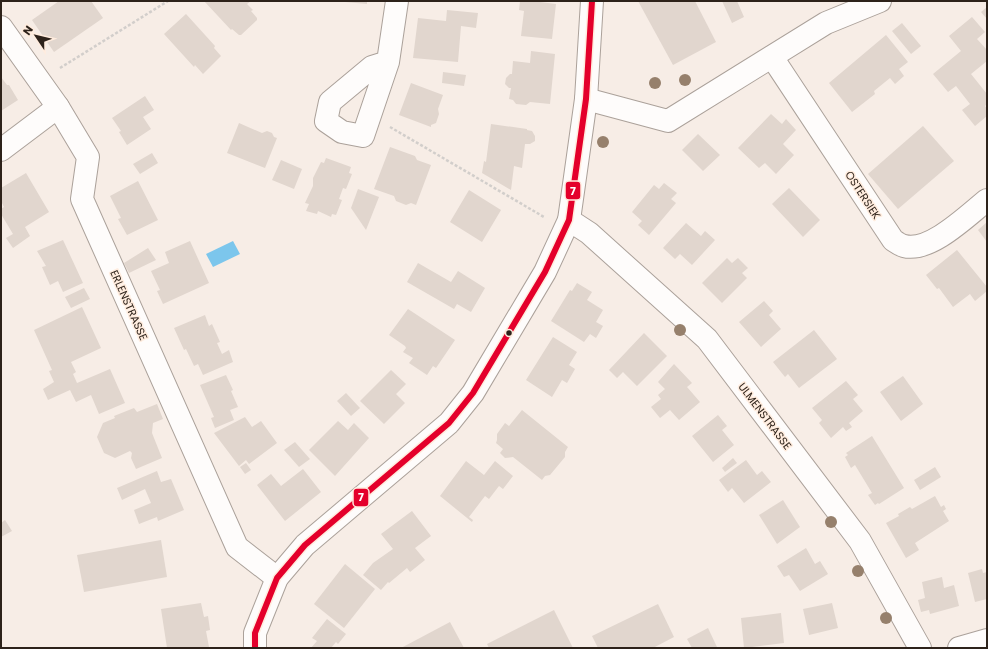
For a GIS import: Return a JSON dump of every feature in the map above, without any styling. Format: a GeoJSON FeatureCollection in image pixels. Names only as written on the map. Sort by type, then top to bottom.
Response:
{"type":"FeatureCollection","features":[{"type":"Feature","properties":{"kind":"street"},"geometry":{"type":"LineString","coordinates":[[388,62],[372,67],[330,102],[326,121],[342,132],[363,136],[388,62],[397,1]]}},
{"type":"Feature","properties":{"kind":"street"},"geometry":{"type":"LineString","coordinates":[[255,648],[255,633],[277,578],[306,545],[449,423],[474,393],[545,272],[569,220],[586,99],[592,1]]}},
{"type":"Feature","properties":{"kind":"street"},"geometry":{"type":"LineString","coordinates":[[586,99],[668,121],[826,23],[880,1]]}},
{"type":"Feature","properties":{"kind":"street","name":"ERLENSTRASSE"},"geometry":{"type":"LineString","coordinates":[[1,27],[58,107],[88,157],[82,199],[237,547],[277,578]]}},
{"type":"Feature","properties":{"kind":"street","name":"OSTERSIEK"},"geometry":{"type":"LineString","coordinates":[[772,57],[892,240],[904,246],[918,246],[935,240],[987,200]]}},
{"type":"Feature","properties":{"kind":"street"},"geometry":{"type":"LineString","coordinates":[[1,150],[58,107]]}},
{"type":"Feature","properties":{"kind":"street","name":"ULMENSTRASSE"},"geometry":{"type":"LineString","coordinates":[[569,220],[589,233],[707,339],[860,541],[920,648]]}},
{"type":"Feature","properties":{"kind":"street"},"geometry":{"type":"LineString","coordinates":[[960,648],[987,640]]}},
{"type":"Feature","properties":{"kind":"path"},"geometry":{"type":"LineString","coordinates":[[39,81],[168,1]]}},
{"type":"Feature","properties":{"kind":"path"},"geometry":{"type":"LineString","coordinates":[[371,116],[545,218],[569,220]]}},
{"type":"Feature","properties":{"kind":"water"},"geometry":{"type":"Polygon","coordinates":[[[233,241],[240,254],[213,267],[206,254],[233,241]]]}},
{"type":"Feature","properties":{"kind":"building"},"geometry":{"type":"Polygon","coordinates":[[[59,1],[91,1],[103,18],[54,52],[32,20],[59,1]]]}},
{"type":"Feature","properties":{"kind":"building"},"geometry":{"type":"Polygon","coordinates":[[[204,1],[251,1],[247,4],[253,10],[251,11],[257,20],[241,35],[239,35],[232,29],[231,30],[204,1]]]}},
{"type":"Feature","properties":{"kind":"building"},"geometry":{"type":"Polygon","coordinates":[[[367,1],[367,4],[345,2],[367,1]]]}},
{"type":"Feature","properties":{"kind":"building"},"geometry":{"type":"Polygon","coordinates":[[[520,1],[556,4],[552,39],[521,36],[524,11],[519,10],[520,1]]]}},
{"type":"Feature","properties":{"kind":"building"},"geometry":{"type":"Polygon","coordinates":[[[638,1],[695,1],[716,42],[673,65],[638,1]]]}},
{"type":"Feature","properties":{"kind":"building"},"geometry":{"type":"Polygon","coordinates":[[[722,1],[737,1],[744,17],[732,23],[722,1]]]}},
{"type":"Feature","properties":{"kind":"building"},"geometry":{"type":"Polygon","coordinates":[[[987,7],[987,19],[981,12],[987,7]]]}},
{"type":"Feature","properties":{"kind":"building"},"geometry":{"type":"Polygon","coordinates":[[[447,10],[478,13],[476,28],[461,26],[458,62],[413,58],[418,18],[446,21],[447,10]]]}},
{"type":"Feature","properties":{"kind":"building"},"geometry":{"type":"Polygon","coordinates":[[[186,14],[215,46],[214,48],[221,56],[203,74],[195,65],[194,67],[164,34],[186,14]]]}},
{"type":"Feature","properties":{"kind":"building"},"geometry":{"type":"Polygon","coordinates":[[[972,17],[985,32],[977,39],[987,50],[987,61],[971,74],[987,94],[987,104],[985,106],[987,109],[987,116],[975,126],[962,110],[970,104],[956,86],[948,92],[933,74],[961,51],[949,36],[972,17]]]}},
{"type":"Feature","properties":{"kind":"building"},"geometry":{"type":"Polygon","coordinates":[[[902,23],[921,46],[911,54],[892,31],[902,23]]]}},
{"type":"Feature","properties":{"kind":"building"},"geometry":{"type":"Polygon","coordinates":[[[886,35],[908,62],[899,69],[904,76],[895,84],[890,78],[874,91],[875,94],[852,112],[829,83],[886,35]]]}},
{"type":"Feature","properties":{"kind":"building"},"geometry":{"type":"Polygon","coordinates":[[[531,51],[555,54],[550,104],[530,102],[526,105],[516,104],[513,100],[509,99],[511,88],[505,84],[506,78],[512,74],[513,61],[530,63],[531,51]]]}},
{"type":"Feature","properties":{"kind":"building"},"geometry":{"type":"Polygon","coordinates":[[[443,72],[466,75],[464,86],[442,83],[443,72]]]}},
{"type":"Feature","properties":{"kind":"building"},"geometry":{"type":"Polygon","coordinates":[[[1,77],[7,85],[9,85],[18,100],[1,111],[1,77]]]}},
{"type":"Feature","properties":{"kind":"building"},"geometry":{"type":"Polygon","coordinates":[[[411,83],[443,95],[438,109],[439,114],[436,123],[431,125],[431,127],[399,115],[411,83]]]}},
{"type":"Feature","properties":{"kind":"building"},"geometry":{"type":"Polygon","coordinates":[[[145,96],[154,110],[143,117],[151,129],[127,145],[119,132],[121,131],[112,118],[145,96]]]}},
{"type":"Feature","properties":{"kind":"building"},"geometry":{"type":"Polygon","coordinates":[[[771,114],[782,124],[786,119],[796,130],[783,144],[794,155],[776,174],[765,163],[759,168],[738,148],[771,114]]]}},
{"type":"Feature","properties":{"kind":"building"},"geometry":{"type":"Polygon","coordinates":[[[239,123],[262,133],[267,131],[272,133],[274,137],[277,138],[265,168],[227,153],[239,123]]]}},
{"type":"Feature","properties":{"kind":"building"},"geometry":{"type":"Polygon","coordinates":[[[491,124],[527,129],[532,131],[535,136],[535,141],[530,144],[525,144],[522,168],[514,166],[511,190],[482,173],[484,161],[486,162],[491,124]]]}},
{"type":"Feature","properties":{"kind":"building"},"geometry":{"type":"Polygon","coordinates":[[[923,126],[954,161],[898,209],[868,174],[923,126]]]}},
{"type":"Feature","properties":{"kind":"building"},"geometry":{"type":"Polygon","coordinates":[[[698,134],[720,155],[703,171],[682,150],[698,134]]]}},
{"type":"Feature","properties":{"kind":"building"},"geometry":{"type":"Polygon","coordinates":[[[390,147],[415,156],[417,160],[431,165],[416,205],[411,203],[406,205],[396,201],[394,196],[374,189],[390,147]]]}},
{"type":"Feature","properties":{"kind":"building"},"geometry":{"type":"Polygon","coordinates":[[[152,153],[158,163],[140,174],[133,164],[152,153]]]}},
{"type":"Feature","properties":{"kind":"building"},"geometry":{"type":"Polygon","coordinates":[[[326,158],[351,167],[349,173],[352,174],[346,189],[343,188],[339,199],[342,200],[336,215],[332,214],[331,217],[318,211],[317,214],[306,211],[309,204],[305,203],[313,186],[313,178],[321,162],[324,163],[326,158]]]}},
{"type":"Feature","properties":{"kind":"building"},"geometry":{"type":"Polygon","coordinates":[[[281,160],[302,169],[294,189],[272,180],[281,160]]]}},
{"type":"Feature","properties":{"kind":"building"},"geometry":{"type":"Polygon","coordinates":[[[26,173],[49,212],[25,227],[30,236],[13,248],[6,238],[13,234],[1,214],[1,209],[4,207],[1,201],[1,188],[26,173]]]}},
{"type":"Feature","properties":{"kind":"building"},"geometry":{"type":"Polygon","coordinates":[[[138,181],[158,220],[127,235],[118,219],[121,218],[110,196],[138,181]]]}},
{"type":"Feature","properties":{"kind":"building"},"geometry":{"type":"Polygon","coordinates":[[[664,183],[677,193],[671,199],[676,203],[649,235],[638,225],[642,221],[632,212],[654,185],[659,189],[664,183]]]}},
{"type":"Feature","properties":{"kind":"building"},"geometry":{"type":"Polygon","coordinates":[[[789,188],[820,220],[803,237],[772,204],[789,188]]]}},
{"type":"Feature","properties":{"kind":"building"},"geometry":{"type":"Polygon","coordinates":[[[358,189],[379,197],[366,230],[351,208],[358,189]]]}},
{"type":"Feature","properties":{"kind":"building"},"geometry":{"type":"Polygon","coordinates":[[[469,190],[501,210],[482,242],[450,222],[469,190]]]}},
{"type":"Feature","properties":{"kind":"building"},"geometry":{"type":"Polygon","coordinates":[[[987,222],[987,242],[978,230],[987,222]]]}},
{"type":"Feature","properties":{"kind":"building"},"geometry":{"type":"Polygon","coordinates":[[[686,223],[701,236],[705,231],[715,240],[692,265],[680,254],[675,259],[663,248],[686,223]]]}},
{"type":"Feature","properties":{"kind":"building"},"geometry":{"type":"Polygon","coordinates":[[[63,240],[83,283],[63,292],[58,281],[50,285],[42,267],[46,266],[37,251],[63,240]]]}},
{"type":"Feature","properties":{"kind":"building"},"geometry":{"type":"Polygon","coordinates":[[[190,241],[209,283],[163,304],[157,291],[160,290],[151,271],[169,263],[165,252],[190,241]]]}},
{"type":"Feature","properties":{"kind":"building"},"geometry":{"type":"Polygon","coordinates":[[[148,248],[156,260],[129,273],[124,263],[148,248]]]}},
{"type":"Feature","properties":{"kind":"building"},"geometry":{"type":"Polygon","coordinates":[[[957,250],[987,287],[987,291],[975,301],[970,294],[953,307],[939,288],[937,289],[926,275],[957,250]]]}},
{"type":"Feature","properties":{"kind":"building"},"geometry":{"type":"Polygon","coordinates":[[[727,258],[732,263],[738,258],[748,268],[742,273],[747,278],[722,303],[702,283],[727,258]]]}},
{"type":"Feature","properties":{"kind":"building"},"geometry":{"type":"Polygon","coordinates":[[[418,263],[451,282],[458,271],[485,288],[471,312],[457,304],[454,309],[407,282],[418,263]]]}},
{"type":"Feature","properties":{"kind":"building"},"geometry":{"type":"Polygon","coordinates":[[[577,283],[592,292],[587,300],[603,310],[596,322],[603,326],[596,338],[590,334],[584,342],[551,321],[570,290],[572,291],[577,283]]]}},
{"type":"Feature","properties":{"kind":"building"},"geometry":{"type":"Polygon","coordinates":[[[84,288],[90,299],[71,308],[65,297],[84,288]]]}},
{"type":"Feature","properties":{"kind":"building"},"geometry":{"type":"Polygon","coordinates":[[[764,301],[773,311],[769,315],[781,329],[761,347],[739,322],[764,301]]]}},
{"type":"Feature","properties":{"kind":"building"},"geometry":{"type":"Polygon","coordinates":[[[82,307],[101,348],[71,362],[76,372],[73,374],[77,383],[110,369],[125,403],[99,414],[91,395],[76,402],[70,390],[48,400],[43,389],[54,382],[49,371],[52,370],[34,330],[82,307]]]}},
{"type":"Feature","properties":{"kind":"building"},"geometry":{"type":"Polygon","coordinates":[[[408,309],[455,340],[436,368],[433,366],[427,375],[409,363],[413,358],[403,352],[406,348],[405,346],[389,335],[408,309]]]}},
{"type":"Feature","properties":{"kind":"building"},"geometry":{"type":"Polygon","coordinates":[[[205,315],[209,326],[212,324],[220,342],[217,343],[222,354],[229,350],[233,362],[203,375],[198,364],[194,366],[186,349],[184,350],[174,328],[205,315]]]}},
{"type":"Feature","properties":{"kind":"building"},"geometry":{"type":"Polygon","coordinates":[[[814,330],[837,359],[799,388],[788,374],[785,377],[773,362],[814,330]]]}},
{"type":"Feature","properties":{"kind":"building"},"geometry":{"type":"Polygon","coordinates":[[[644,333],[667,356],[637,386],[623,372],[617,378],[609,370],[644,333]]]}},
{"type":"Feature","properties":{"kind":"building"},"geometry":{"type":"Polygon","coordinates":[[[553,337],[577,352],[569,365],[575,369],[567,383],[562,380],[552,397],[526,380],[553,337]]]}},
{"type":"Feature","properties":{"kind":"building"},"geometry":{"type":"Polygon","coordinates":[[[674,364],[692,383],[687,387],[700,402],[679,420],[670,410],[660,418],[651,407],[661,399],[658,395],[665,389],[658,382],[674,364]]]}},
{"type":"Feature","properties":{"kind":"building"},"geometry":{"type":"Polygon","coordinates":[[[391,370],[406,384],[396,394],[405,403],[384,424],[360,401],[391,370]]]}},
{"type":"Feature","properties":{"kind":"building"},"geometry":{"type":"Polygon","coordinates":[[[226,375],[233,390],[231,391],[238,407],[230,410],[234,420],[215,428],[211,418],[214,417],[200,385],[226,375]]]}},
{"type":"Feature","properties":{"kind":"building"},"geometry":{"type":"Polygon","coordinates":[[[903,376],[923,404],[901,421],[880,392],[903,376]]]}},
{"type":"Feature","properties":{"kind":"building"},"geometry":{"type":"Polygon","coordinates":[[[846,381],[858,395],[853,399],[863,411],[849,423],[852,427],[846,431],[843,427],[831,438],[819,423],[822,420],[812,408],[846,381]]]}},
{"type":"Feature","properties":{"kind":"building"},"geometry":{"type":"Polygon","coordinates":[[[346,393],[360,408],[351,416],[337,401],[346,393]]]}},
{"type":"Feature","properties":{"kind":"building"},"geometry":{"type":"Polygon","coordinates":[[[157,404],[163,419],[153,423],[152,433],[162,458],[136,469],[131,458],[132,453],[130,451],[115,458],[104,453],[97,437],[103,423],[115,418],[114,416],[134,408],[137,412],[157,404]]]}},
{"type":"Feature","properties":{"kind":"building"},"geometry":{"type":"Polygon","coordinates":[[[522,410],[568,447],[565,452],[565,457],[550,475],[545,476],[542,480],[513,457],[505,458],[500,453],[503,449],[496,443],[497,434],[505,423],[509,426],[522,410]]]}},
{"type":"Feature","properties":{"kind":"building"},"geometry":{"type":"Polygon","coordinates":[[[718,415],[727,426],[722,430],[734,445],[713,462],[692,436],[718,415]]]}},
{"type":"Feature","properties":{"kind":"building"},"geometry":{"type":"Polygon","coordinates":[[[245,417],[252,427],[261,421],[277,443],[249,464],[246,460],[239,466],[214,433],[245,417]]]}},
{"type":"Feature","properties":{"kind":"building"},"geometry":{"type":"Polygon","coordinates":[[[338,421],[348,430],[354,423],[369,438],[335,476],[309,450],[338,421]]]}},
{"type":"Feature","properties":{"kind":"building"},"geometry":{"type":"Polygon","coordinates":[[[872,436],[904,488],[875,505],[868,495],[872,493],[855,465],[851,468],[845,457],[848,455],[846,453],[872,436]]]}},
{"type":"Feature","properties":{"kind":"building"},"geometry":{"type":"Polygon","coordinates":[[[295,442],[310,459],[299,467],[284,450],[295,442]]]}},
{"type":"Feature","properties":{"kind":"building"},"geometry":{"type":"Polygon","coordinates":[[[733,458],[737,463],[725,472],[722,468],[733,458]]]}},
{"type":"Feature","properties":{"kind":"building"},"geometry":{"type":"Polygon","coordinates":[[[746,460],[757,475],[762,471],[771,482],[744,503],[732,488],[728,492],[719,480],[746,460]]]}},
{"type":"Feature","properties":{"kind":"building"},"geometry":{"type":"Polygon","coordinates":[[[466,461],[484,475],[495,461],[513,476],[503,489],[499,486],[489,499],[485,496],[469,517],[473,520],[472,522],[440,496],[466,461]]]}},
{"type":"Feature","properties":{"kind":"building"},"geometry":{"type":"Polygon","coordinates":[[[246,463],[251,470],[245,474],[240,467],[246,463]]]}},
{"type":"Feature","properties":{"kind":"building"},"geometry":{"type":"Polygon","coordinates":[[[935,467],[941,477],[920,490],[914,480],[935,467]]]}},
{"type":"Feature","properties":{"kind":"building"},"geometry":{"type":"Polygon","coordinates":[[[303,469],[321,492],[285,521],[257,485],[271,474],[281,486],[303,469]]]}},
{"type":"Feature","properties":{"kind":"building"},"geometry":{"type":"Polygon","coordinates":[[[157,471],[161,482],[171,479],[184,510],[158,521],[157,517],[139,524],[134,510],[151,503],[145,489],[122,500],[117,488],[157,471]]]}},
{"type":"Feature","properties":{"kind":"building"},"geometry":{"type":"Polygon","coordinates":[[[935,496],[941,507],[944,505],[946,509],[943,511],[949,521],[915,543],[919,550],[906,558],[886,523],[899,516],[898,514],[910,507],[912,509],[935,496]]]}},
{"type":"Feature","properties":{"kind":"building"},"geometry":{"type":"Polygon","coordinates":[[[783,500],[800,527],[777,544],[759,515],[783,500]]]}},
{"type":"Feature","properties":{"kind":"building"},"geometry":{"type":"Polygon","coordinates":[[[412,511],[431,536],[415,548],[425,560],[410,572],[407,568],[389,583],[388,582],[381,590],[363,575],[373,563],[393,549],[381,534],[412,511]]]}},
{"type":"Feature","properties":{"kind":"building"},"geometry":{"type":"Polygon","coordinates":[[[5,520],[12,531],[1,537],[1,523],[5,520]]]}},
{"type":"Feature","properties":{"kind":"building"},"geometry":{"type":"Polygon","coordinates":[[[161,540],[167,577],[84,592],[77,555],[161,540]]]}},
{"type":"Feature","properties":{"kind":"building"},"geometry":{"type":"Polygon","coordinates":[[[806,548],[815,564],[820,561],[828,574],[800,591],[789,575],[784,577],[777,566],[806,548]]]}},
{"type":"Feature","properties":{"kind":"building"},"geometry":{"type":"Polygon","coordinates":[[[345,564],[375,589],[344,628],[314,604],[345,564]]]}},
{"type":"Feature","properties":{"kind":"building"},"geometry":{"type":"Polygon","coordinates":[[[982,569],[983,573],[987,572],[987,599],[975,602],[968,573],[982,569]]]}},
{"type":"Feature","properties":{"kind":"building"},"geometry":{"type":"Polygon","coordinates":[[[942,577],[944,588],[954,585],[959,606],[930,614],[929,610],[921,612],[918,600],[925,598],[922,582],[942,577]]]}},
{"type":"Feature","properties":{"kind":"building"},"geometry":{"type":"Polygon","coordinates":[[[201,603],[204,617],[208,616],[210,630],[206,631],[209,647],[167,648],[161,609],[201,603]]]}},
{"type":"Feature","properties":{"kind":"building"},"geometry":{"type":"Polygon","coordinates":[[[832,603],[838,628],[809,635],[803,609],[832,603]]]}},
{"type":"Feature","properties":{"kind":"building"},"geometry":{"type":"Polygon","coordinates":[[[658,604],[674,637],[653,648],[598,648],[592,636],[658,604]]]}},
{"type":"Feature","properties":{"kind":"building"},"geometry":{"type":"Polygon","coordinates":[[[554,610],[573,648],[489,648],[487,644],[554,610]]]}},
{"type":"Feature","properties":{"kind":"building"},"geometry":{"type":"Polygon","coordinates":[[[781,613],[784,643],[744,648],[741,618],[781,613]]]}},
{"type":"Feature","properties":{"kind":"building"},"geometry":{"type":"Polygon","coordinates":[[[327,619],[346,634],[338,644],[336,642],[331,648],[311,648],[317,641],[312,638],[327,619]]]}},
{"type":"Feature","properties":{"kind":"building"},"geometry":{"type":"Polygon","coordinates":[[[450,622],[464,648],[401,648],[450,622]]]}},
{"type":"Feature","properties":{"kind":"building"},"geometry":{"type":"Polygon","coordinates":[[[708,628],[717,647],[692,648],[687,639],[708,628]]]}},
{"type":"Feature","properties":{"kind":"transit line","name":"7"},"geometry":{"type":"LineString","coordinates":[[255,648],[255,633],[277,578],[305,545],[449,423],[473,393],[545,272],[569,220],[586,99],[592,1]]}}]}
